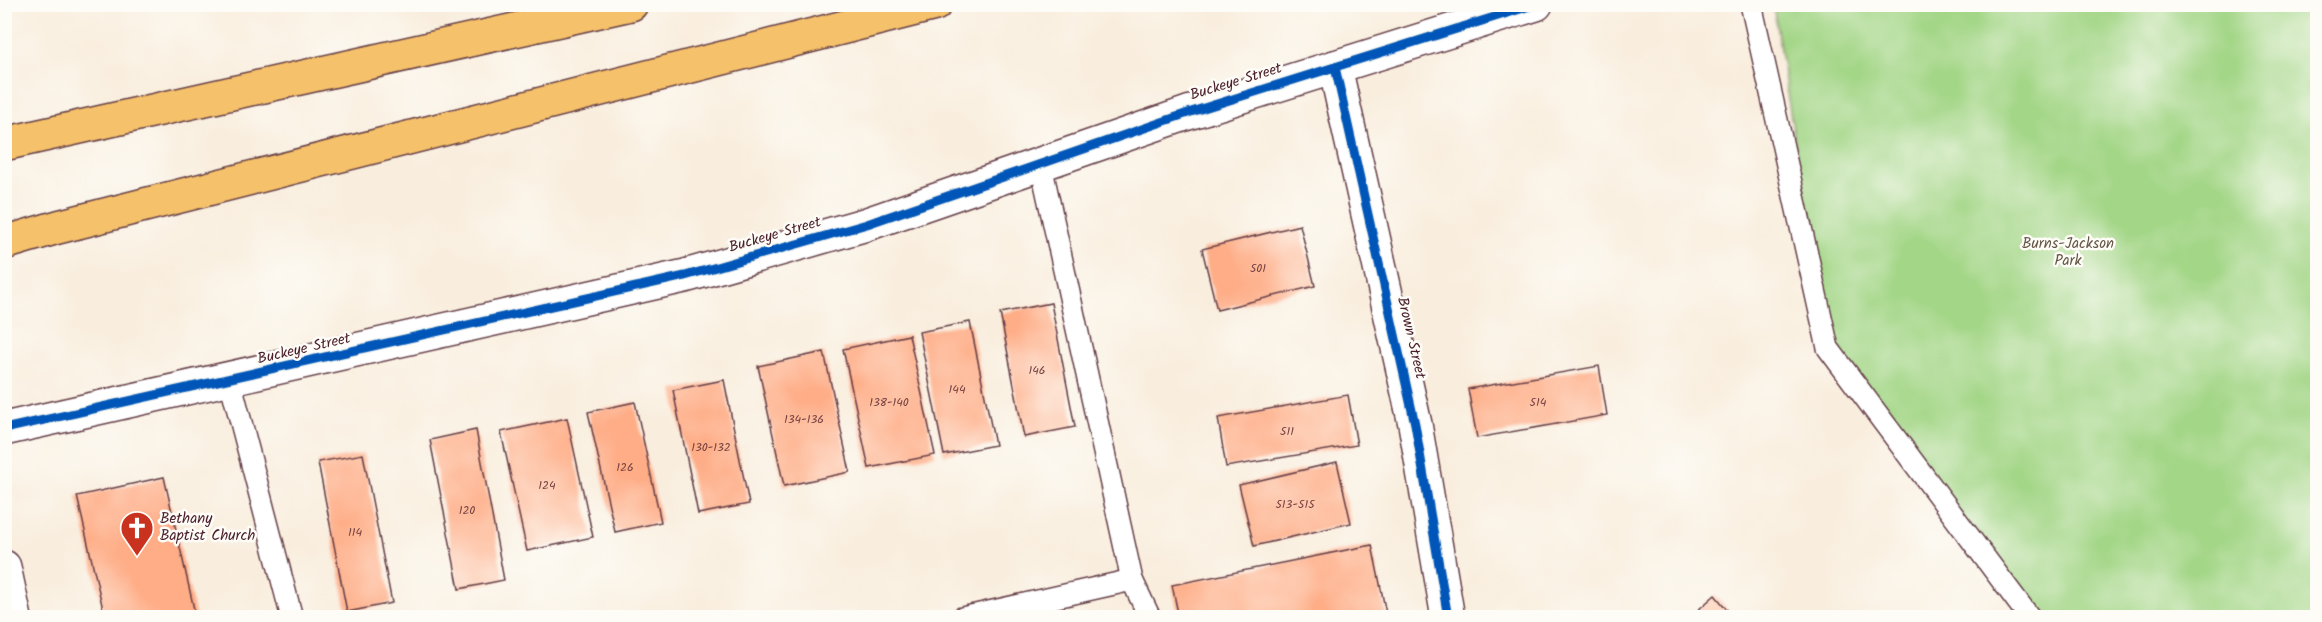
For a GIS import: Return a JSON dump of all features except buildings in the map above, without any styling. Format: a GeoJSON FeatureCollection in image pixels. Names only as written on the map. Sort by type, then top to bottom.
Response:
{"type":"FeatureCollection","features":[{"type":"Feature","properties":{"kind":"highway"},"geometry":{"type":"LineString","coordinates":[[4,144],[631,4]]}},
{"type":"Feature","properties":{"kind":"highway"},"geometry":{"type":"LineString","coordinates":[[4,243],[58,227],[935,4]]}},
{"type":"Feature","properties":{"kind":"street","name":"Buckeye Street"},"geometry":{"type":"LineString","coordinates":[[4,429],[230,381],[685,276],[867,224],[1188,113],[1536,4]]}},
{"type":"Feature","properties":{"kind":"street","name":"Brown Street"},"geometry":{"type":"LineString","coordinates":[[1335,67],[1415,424],[1448,618]]}},
{"type":"Feature","properties":{"kind":"street"},"geometry":{"type":"LineString","coordinates":[[4,567],[15,618]]}},
{"type":"Feature","properties":{"kind":"lane"},"geometry":{"type":"LineString","coordinates":[[1751,4],[1828,348],[2030,618]]}},
{"type":"Feature","properties":{"kind":"lane"},"geometry":{"type":"LineString","coordinates":[[1041,165],[1132,579],[1150,618]]}},
{"type":"Feature","properties":{"kind":"lane"},"geometry":{"type":"LineString","coordinates":[[230,381],[292,618]]}},
{"type":"Feature","properties":{"kind":"lane"},"geometry":{"type":"LineString","coordinates":[[962,618],[1132,579]]}},
{"type":"Feature","properties":{"kind":"green space","name":"Burns-Jackson Park"},"geometry":{"type":"Polygon","coordinates":[[[1773,5],[2317,5],[2317,617],[2030,617],[1828,348],[1773,5]]]}},
{"type":"Feature","properties":{"kind":"cycle path"},"geometry":{"type":"LineString","coordinates":[[4,429],[685,276],[867,224],[1188,113],[1536,4]]}},
{"type":"Feature","properties":{"kind":"cycle path"},"geometry":{"type":"LineString","coordinates":[[1335,67],[1415,424],[1448,618]]}},
{"type":"Feature","properties":{"kind":"place","name":"Bethany Baptist Church"},"geometry":{"type":"Point","coordinates":[137,557]}}]}
